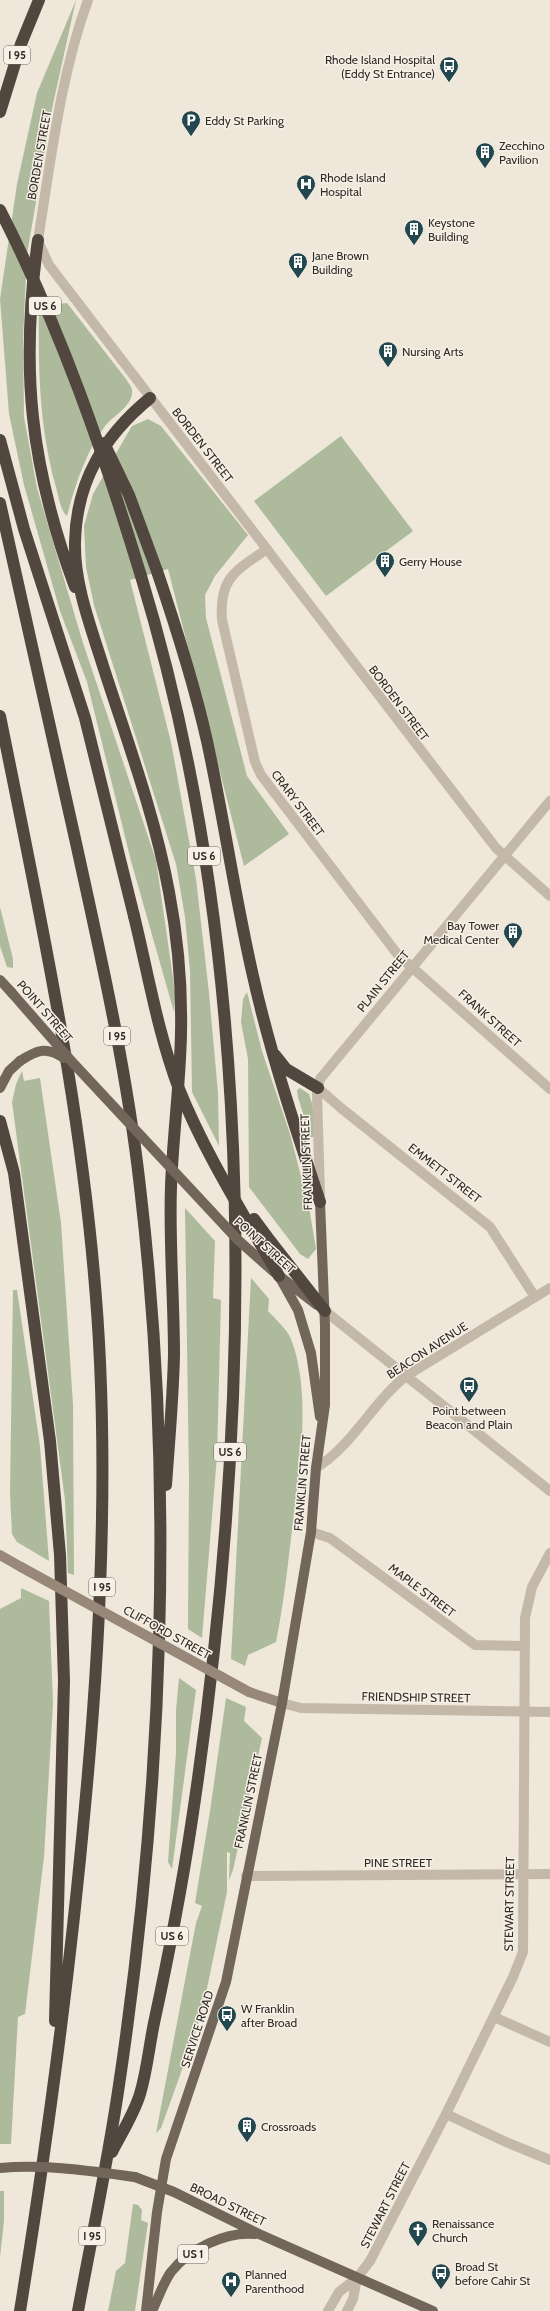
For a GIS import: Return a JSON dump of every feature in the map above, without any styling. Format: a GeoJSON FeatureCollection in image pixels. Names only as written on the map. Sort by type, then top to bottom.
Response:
{"type":"FeatureCollection","features":[{"type":"Feature","properties":{"kind":"highway","name":"I 95"},"geometry":{"type":"LineString","coordinates":[[0,112],[20,44],[39,0]]}},
{"type":"Feature","properties":{"kind":"highway","name":"US 6"},"geometry":{"type":"LineString","coordinates":[[0,210],[31,276],[84,405],[141,576],[160,645],[185,754],[205,864],[217,947],[225,1030],[232,1143],[235,1258],[233,1366],[229,1478],[215,1646],[201,1758],[184,1867],[139,2097],[107,2162]]}},
{"type":"Feature","properties":{"kind":"highway"},"geometry":{"type":"LineString","coordinates":[[38,240],[29,338],[29,378],[32,424],[41,472],[66,565],[93,635],[142,786],[164,864],[174,923],[180,980],[181,1035],[171,1187],[174,1354],[172,1405],[159,1580]]}},
{"type":"Feature","properties":{"kind":"highway"},"geometry":{"type":"LineString","coordinates":[[93,635],[76,565],[75,534],[78,509],[91,471],[108,440],[130,415],[150,398]]}},
{"type":"Feature","properties":{"kind":"highway"},"geometry":{"type":"LineString","coordinates":[[84,405],[130,495],[157,571],[198,701],[215,781],[245,941],[271,1047],[294,1126],[320,1202]]}},
{"type":"Feature","properties":{"kind":"highway"},"geometry":{"type":"LineString","coordinates":[[0,440],[24,529],[85,718],[175,1076],[196,1127],[279,1276]]}},
{"type":"Feature","properties":{"kind":"highway","name":"I 95"},"geometry":{"type":"LineString","coordinates":[[0,502],[103,966],[133,1134],[146,1244],[154,1356],[159,1468],[159,1580],[154,1748],[146,1861],[127,2028],[107,2162],[78,2311]]}},
{"type":"Feature","properties":{"kind":"highway","name":"I 95"},"geometry":{"type":"LineString","coordinates":[[0,716],[53,974],[75,1110],[92,1257],[102,1416],[103,1528],[96,1695],[80,1862],[54,2086],[20,2311]]}},
{"type":"Feature","properties":{"kind":"highway"},"geometry":{"type":"LineString","coordinates":[[0,748],[18,806]]}},
{"type":"Feature","properties":{"kind":"highway"},"geometry":{"type":"LineString","coordinates":[[271,1047],[286,1069],[318,1088]]}},
{"type":"Feature","properties":{"kind":"highway"},"geometry":{"type":"LineString","coordinates":[[0,1121],[9,1150],[15,1181],[50,1441],[60,1556],[64,1681],[54,2086]]}},
{"type":"Feature","properties":{"kind":"highway"},"geometry":{"type":"LineString","coordinates":[[229,1188],[325,1311]]}},
{"type":"Feature","properties":{"kind":"main road","name":"POINT STREET"},"geometry":{"type":"LineString","coordinates":[[0,980],[74,1064],[238,1240],[279,1276],[325,1311]]}},
{"type":"Feature","properties":{"kind":"main road"},"geometry":{"type":"LineString","coordinates":[[0,1088],[9,1071],[20,1061],[39,1050],[53,1050],[74,1064]]}},
{"type":"Feature","properties":{"kind":"main road","name":"FRANKLIN STREET"},"geometry":{"type":"LineString","coordinates":[[246,1876],[282,1703],[311,1532],[321,1425],[326,1405],[325,1311],[320,1202]]}},
{"type":"Feature","properties":{"kind":"main road"},"geometry":{"type":"LineString","coordinates":[[279,1276],[298,1310],[312,1353],[321,1425]]}},
{"type":"Feature","properties":{"kind":"main road","name":"CLIFFORD STREET"},"geometry":{"type":"LineString","coordinates":[[0,1555],[249,1692],[282,1703]]}},
{"type":"Feature","properties":{"kind":"main road","name":"SERVICE ROAD"},"geometry":{"type":"LineString","coordinates":[[146,2311],[160,2186],[166,2159],[226,1982],[246,1876]]}},
{"type":"Feature","properties":{"kind":"main road","name":"BROAD STREET"},"geometry":{"type":"LineString","coordinates":[[0,2168],[34,2166],[79,2169],[135,2177],[160,2186],[259,2234],[433,2311]]}},
{"type":"Feature","properties":{"kind":"main road","name":"US 1"},"geometry":{"type":"LineString","coordinates":[[152,2311],[172,2272],[193,2253],[216,2239],[244,2233],[259,2234]]}},
{"type":"Feature","properties":{"kind":"street","name":"BORDEN STREET"},"geometry":{"type":"LineString","coordinates":[[88,0],[75,40],[61,105],[38,240],[46,261],[496,848],[550,896]]}},
{"type":"Feature","properties":{"kind":"street","name":"CRARY STREET"},"geometry":{"type":"LineString","coordinates":[[267,549],[237,570],[224,585],[220,600],[222,620],[256,762],[261,776],[312,844],[398,955],[412,966]]}},
{"type":"Feature","properties":{"kind":"street","name":"PLAIN STREET"},"geometry":{"type":"LineString","coordinates":[[318,1088],[320,1079],[331,1064],[550,801]]}},
{"type":"Feature","properties":{"kind":"street","name":"FRANK STREET"},"geometry":{"type":"LineString","coordinates":[[412,966],[550,1089]]}},
{"type":"Feature","properties":{"kind":"street","name":"FRANKLIN STREET"},"geometry":{"type":"LineString","coordinates":[[318,1088],[320,1202]]}},
{"type":"Feature","properties":{"kind":"street","name":"EMMETT STREET"},"geometry":{"type":"LineString","coordinates":[[318,1088],[341,1108],[490,1226],[535,1297]]}},
{"type":"Feature","properties":{"kind":"street","name":"BEACON AVENUE"},"geometry":{"type":"LineString","coordinates":[[316,1468],[333,1458],[391,1388],[406,1376],[550,1288]]}},
{"type":"Feature","properties":{"kind":"street","name":"POINT STREET"},"geometry":{"type":"LineString","coordinates":[[325,1311],[550,1491]]}},
{"type":"Feature","properties":{"kind":"street","name":"MAPLE STREET"},"geometry":{"type":"LineString","coordinates":[[311,1532],[330,1538],[475,1645],[524,1646]]}},
{"type":"Feature","properties":{"kind":"street","name":"STEWART STREET"},"geometry":{"type":"LineString","coordinates":[[357,2278],[370,2261],[446,2114],[494,2017],[523,1952],[526,1712],[524,1646],[525,1618],[532,1588],[550,1553]]}},
{"type":"Feature","properties":{"kind":"street","name":"FRIENDSHIP STREET"},"geometry":{"type":"LineString","coordinates":[[282,1703],[301,1708],[550,1712]]}},
{"type":"Feature","properties":{"kind":"street","name":"PINE STREET"},"geometry":{"type":"LineString","coordinates":[[246,1876],[550,1874]]}},
{"type":"Feature","properties":{"kind":"street"},"geometry":{"type":"LineString","coordinates":[[494,2017],[550,2042]]}},
{"type":"Feature","properties":{"kind":"street"},"geometry":{"type":"LineString","coordinates":[[446,2114],[506,2142],[550,2160]]}},
{"type":"Feature","properties":{"kind":"street"},"geometry":{"type":"LineString","coordinates":[[328,2311],[338,2292],[357,2278]]}},
{"type":"Feature","properties":{"kind":"street"},"geometry":{"type":"LineString","coordinates":[[347,2311],[353,2299],[357,2278]]}},
{"type":"Feature","properties":{"kind":"green space"},"geometry":{"type":"Polygon","coordinates":[[[76,0],[53,104],[27,254],[23,339],[24,417],[37,488],[83,643],[156,860],[175,992],[174,1012],[131,861],[87,682],[60,611],[24,485],[9,414],[0,299],[17,184],[37,93],[76,0]]]}},
{"type":"Feature","properties":{"kind":"green space"},"geometry":{"type":"Polygon","coordinates":[[[67,303],[126,379],[132,391],[131,398],[128,403],[108,422],[92,447],[78,481],[67,516],[59,501],[46,445],[41,399],[39,306],[67,303]]]}},
{"type":"Feature","properties":{"kind":"green space"},"geometry":{"type":"Polygon","coordinates":[[[148,419],[161,426],[248,535],[215,576],[205,595],[206,618],[247,776],[289,834],[244,866],[168,569],[130,580],[171,742],[196,879],[209,993],[218,1093],[219,1146],[192,1092],[190,971],[185,917],[176,864],[94,605],[86,567],[84,526],[93,494],[132,426],[148,419]]]}},
{"type":"Feature","properties":{"kind":"green space"},"geometry":{"type":"Polygon","coordinates":[[[341,436],[413,531],[326,596],[254,501],[341,436]]]}},
{"type":"Feature","properties":{"kind":"green space"},"geometry":{"type":"Polygon","coordinates":[[[0,907],[13,959],[13,968],[7,967],[0,946],[0,907]]]}},
{"type":"Feature","properties":{"kind":"green space"},"geometry":{"type":"Polygon","coordinates":[[[247,992],[262,1051],[290,1134],[309,1207],[316,1249],[308,1259],[300,1254],[249,1187],[248,1059],[241,1022],[243,999],[247,992]]]}},
{"type":"Feature","properties":{"kind":"green space"},"geometry":{"type":"Polygon","coordinates":[[[22,1071],[24,1081],[40,1078],[61,1223],[73,1404],[74,1575],[68,1573],[65,1500],[12,1102],[16,1084],[22,1071]]]}},
{"type":"Feature","properties":{"kind":"green space"},"geometry":{"type":"Polygon","coordinates":[[[300,1088],[309,1094],[313,1107],[314,1137],[310,1137],[298,1097],[297,1090],[300,1088]]]}},
{"type":"Feature","properties":{"kind":"green space"},"geometry":{"type":"Polygon","coordinates":[[[185,1208],[215,1241],[213,1298],[221,1300],[217,1456],[202,1638],[188,1629],[189,1478],[185,1208]]]}},
{"type":"Feature","properties":{"kind":"green space"},"geometry":{"type":"Polygon","coordinates":[[[251,1278],[269,1299],[268,1311],[284,1328],[291,1339],[298,1361],[303,1411],[297,1490],[285,1590],[276,1642],[248,1655],[245,1666],[231,1659],[251,1278]]]}},
{"type":"Feature","properties":{"kind":"green space"},"geometry":{"type":"Polygon","coordinates":[[[13,1290],[17,1290],[40,1446],[49,1561],[17,1542],[12,1534],[10,1493],[13,1290]]]}},
{"type":"Feature","properties":{"kind":"green space"},"geometry":{"type":"Polygon","coordinates":[[[21,1588],[49,1601],[53,1704],[44,1857],[25,2014],[18,2017],[11,2144],[0,2144],[0,1609],[21,1598],[21,1588]]]}},
{"type":"Feature","properties":{"kind":"green space"},"geometry":{"type":"Polygon","coordinates":[[[179,1678],[196,1690],[172,1869],[168,1862],[176,1753],[176,1711],[179,1678]]]}},
{"type":"Feature","properties":{"kind":"green space"},"geometry":{"type":"Polygon","coordinates":[[[226,1698],[246,1707],[244,1721],[262,1738],[233,1870],[229,1880],[230,1853],[227,1852],[227,1892],[206,1993],[197,2028],[161,2128],[156,2133],[196,1923],[202,1906],[195,1903],[226,1698]]]}},
{"type":"Feature","properties":{"kind":"green space"},"geometry":{"type":"Polygon","coordinates":[[[0,2191],[4,2191],[4,2221],[0,2257],[0,2191]]]}},
{"type":"Feature","properties":{"kind":"green space"},"geometry":{"type":"Polygon","coordinates":[[[133,2204],[138,2205],[142,2210],[141,2220],[148,2223],[135,2311],[108,2311],[116,2271],[125,2263],[133,2204]]]}},
{"type":"Feature","properties":{"kind":"place","name":"Rhode Island Hospital (Eddy St Entrance)"},"geometry":{"type":"Point","coordinates":[449,83]}},
{"type":"Feature","properties":{"kind":"place","name":"Eddy St Parking"},"geometry":{"type":"Point","coordinates":[191,137]}},
{"type":"Feature","properties":{"kind":"place","name":"Zecchino Pavilion"},"geometry":{"type":"Point","coordinates":[485,169]}},
{"type":"Feature","properties":{"kind":"place","name":"Rhode Island Hospital"},"geometry":{"type":"Point","coordinates":[306,201]}},
{"type":"Feature","properties":{"kind":"place","name":"Keystone Building"},"geometry":{"type":"Point","coordinates":[414,246]}},
{"type":"Feature","properties":{"kind":"place","name":"Jane Brown Building"},"geometry":{"type":"Point","coordinates":[298,279]}},
{"type":"Feature","properties":{"kind":"place","name":"Nursing Arts"},"geometry":{"type":"Point","coordinates":[388,368]}},
{"type":"Feature","properties":{"kind":"place","name":"Gerry House"},"geometry":{"type":"Point","coordinates":[385,578]}},
{"type":"Feature","properties":{"kind":"place","name":"Bay Tower Medical Center"},"geometry":{"type":"Point","coordinates":[513,949]}},
{"type":"Feature","properties":{"kind":"place","name":"Point between Beacon and Plain"},"geometry":{"type":"Point","coordinates":[469,1403]}},
{"type":"Feature","properties":{"kind":"place","name":"W Franklin after Broad"},"geometry":{"type":"Point","coordinates":[227,2032]}},
{"type":"Feature","properties":{"kind":"place","name":"Crossroads"},"geometry":{"type":"Point","coordinates":[247,2143]}},
{"type":"Feature","properties":{"kind":"place","name":"Renaissance Church"},"geometry":{"type":"Point","coordinates":[418,2247]}},
{"type":"Feature","properties":{"kind":"place","name":"Broad St before Cahir St"},"geometry":{"type":"Point","coordinates":[441,2290]}},
{"type":"Feature","properties":{"kind":"place","name":"Planned Parenthood"},"geometry":{"type":"Point","coordinates":[231,2298]}}]}
